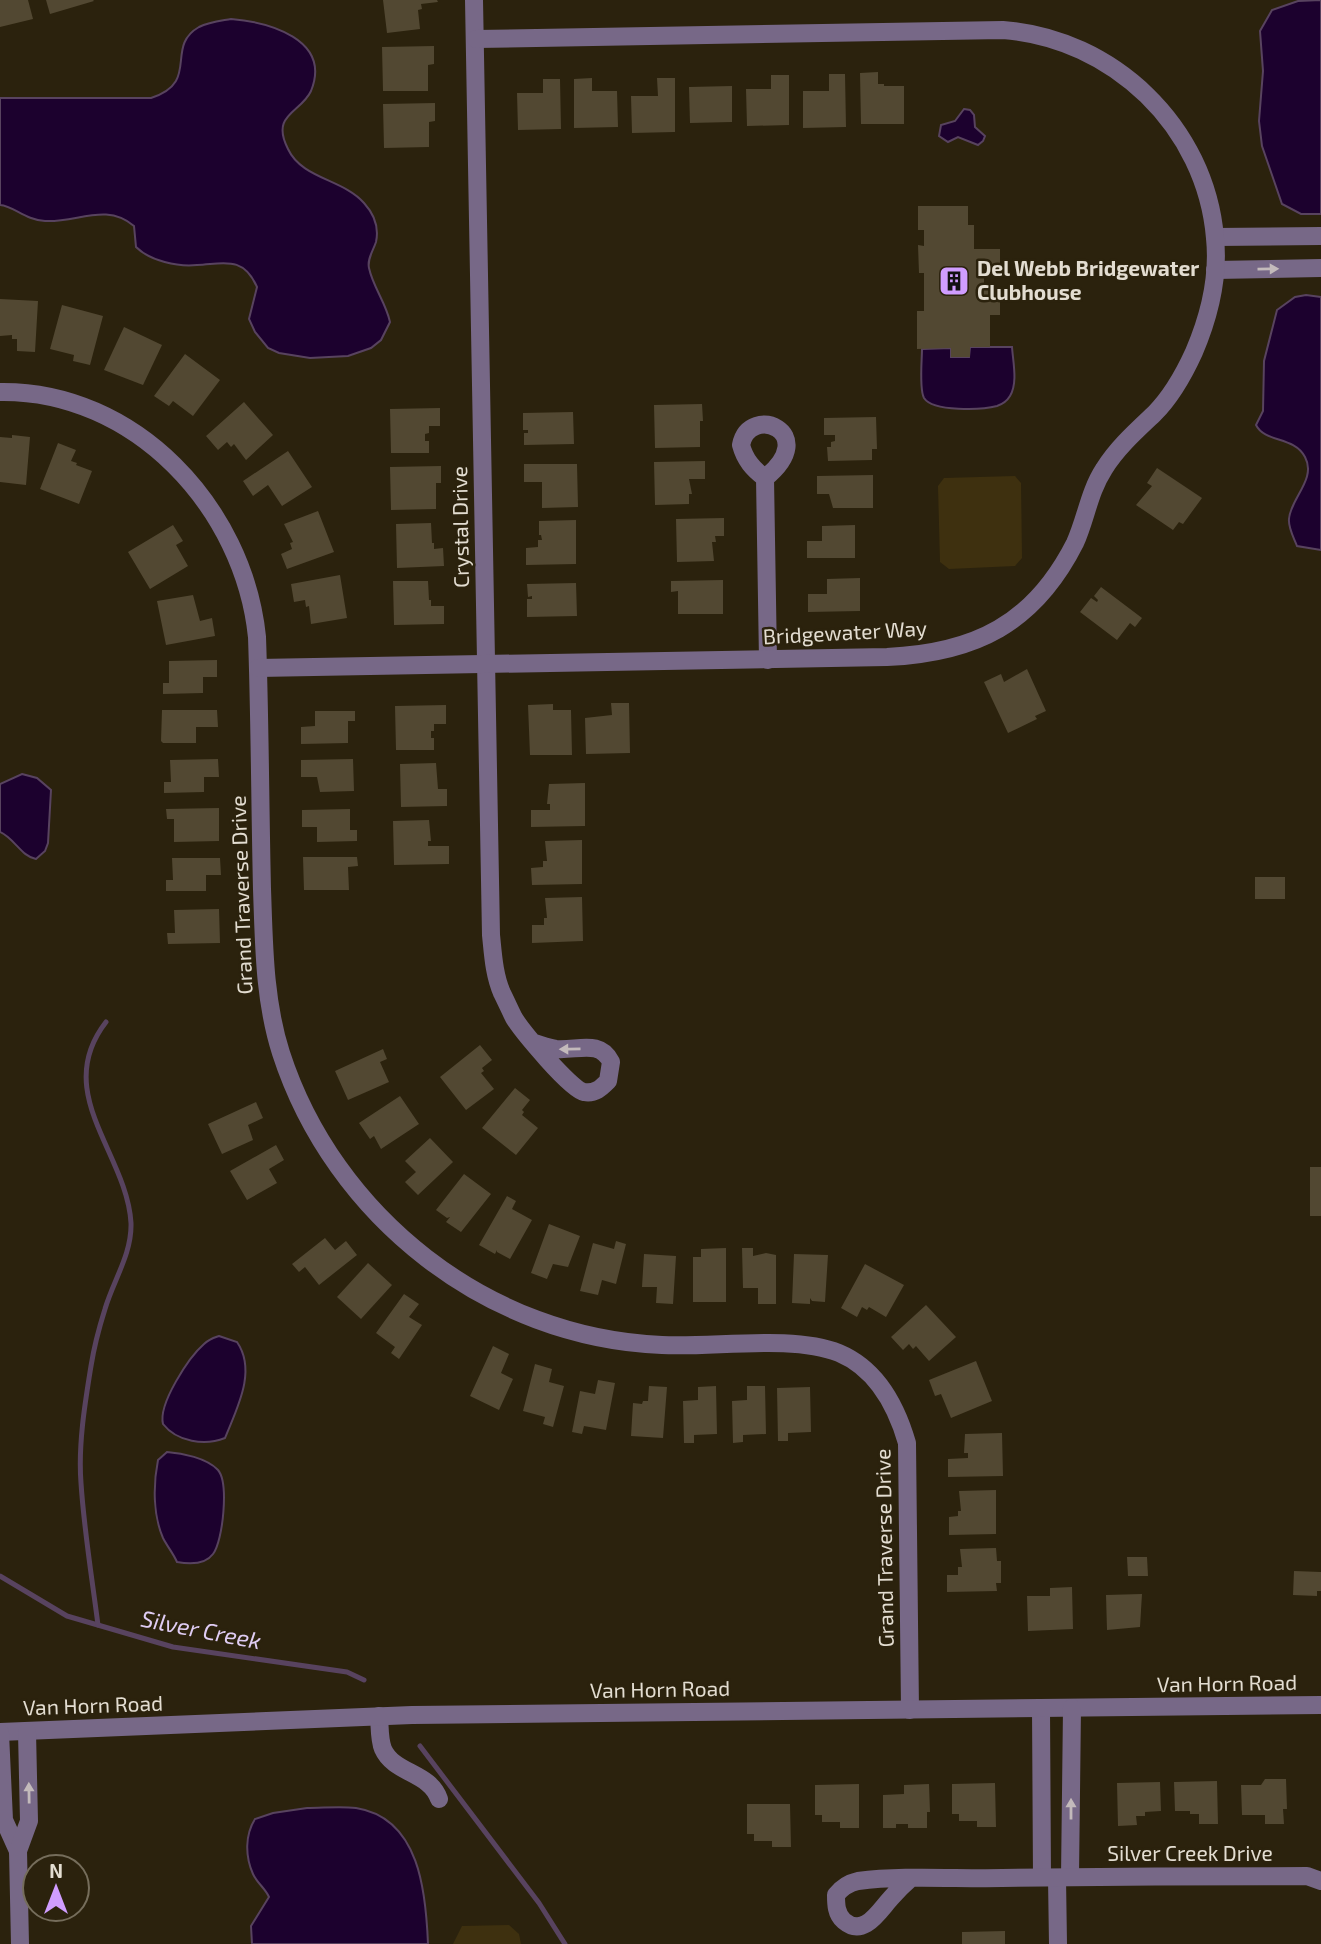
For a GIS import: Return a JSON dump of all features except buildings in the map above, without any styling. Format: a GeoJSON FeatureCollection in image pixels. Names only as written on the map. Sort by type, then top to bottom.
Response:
{"type":"FeatureCollection","features":[{"type":"Feature","properties":{"kind":"street","name":"Crystal Drive"},"geometry":{"type":"LineString","coordinates":[[474,0],[494,960],[501,990],[515,1019],[534,1042]]}},
{"type":"Feature","properties":{"kind":"street","name":"Bridgewater Way"},"geometry":{"type":"LineString","coordinates":[[258,668],[768,660],[924,655],[960,646],[994,632],[1035,600],[1056,575],[1074,543],[1088,500],[1103,470],[1122,446],[1156,412],[1184,372],[1205,320],[1215,270],[1216,237],[1197,168],[1181,138],[1160,108],[1120,71],[1088,53],[1045,36],[1003,30],[476,39]]}},
{"type":"Feature","properties":{"kind":"street"},"geometry":{"type":"LineString","coordinates":[[1216,237],[1321,236]]}},
{"type":"Feature","properties":{"kind":"street"},"geometry":{"type":"LineString","coordinates":[[1215,270],[1321,268]]}},
{"type":"Feature","properties":{"kind":"street","name":"Grand Traverse Drive"},"geometry":{"type":"LineString","coordinates":[[0,392],[61,400],[95,412],[144,440],[182,473],[216,517],[243,568],[255,618],[258,668],[262,879],[268,993],[278,1042],[290,1079],[330,1155],[375,1213],[429,1262],[479,1293],[524,1314],[595,1337],[652,1345],[811,1345],[849,1359],[878,1382],[894,1404],[907,1443],[910,1710]]}},
{"type":"Feature","properties":{"kind":"street"},"geometry":{"type":"LineString","coordinates":[[765,478],[768,660]]}},
{"type":"Feature","properties":{"kind":"street","name":"Van Horn Road"},"geometry":{"type":"LineString","coordinates":[[0,1733],[379,1716],[1321,1705]]}},
{"type":"Feature","properties":{"kind":"street"},"geometry":{"type":"LineString","coordinates":[[1057,1877],[1072,1708]]}},
{"type":"Feature","properties":{"kind":"street"},"geometry":{"type":"LineString","coordinates":[[1041,1709],[1057,1877],[1058,1944]]}},
{"type":"Feature","properties":{"kind":"street"},"geometry":{"type":"LineString","coordinates":[[379,1716],[380,1738],[386,1755],[432,1784],[439,1799]]}},
{"type":"Feature","properties":{"kind":"street"},"geometry":{"type":"LineString","coordinates":[[20,1944],[18,1851],[29,1821],[27,1732]]}},
{"type":"Feature","properties":{"kind":"street"},"geometry":{"type":"LineString","coordinates":[[0,1733],[4,1820],[18,1851]]}},
{"type":"Feature","properties":{"kind":"street","name":"Silver Creek Drive"},"geometry":{"type":"LineString","coordinates":[[910,1879],[1307,1876],[1321,1881]]}},
{"type":"Feature","properties":{"kind":"shaded area"},"geometry":{"type":"Polygon","coordinates":[[[1321,0],[1321,214],[1301,214],[1282,204],[1262,146],[1259,121],[1263,71],[1260,31],[1272,10],[1298,1],[1321,0]]]}},
{"type":"Feature","properties":{"kind":"shaded area"},"geometry":{"type":"Polygon","coordinates":[[[231,19],[278,29],[305,46],[313,58],[315,73],[311,91],[285,121],[283,137],[294,159],[303,167],[355,195],[373,216],[377,237],[369,268],[390,322],[381,340],[371,348],[348,356],[310,358],[279,353],[268,348],[255,332],[249,319],[257,287],[239,266],[224,263],[181,265],[156,259],[136,247],[134,226],[113,215],[45,221],[0,205],[0,98],[151,98],[175,83],[184,44],[189,35],[203,25],[231,19]]]}},
{"type":"Feature","properties":{"kind":"shaded area"},"geometry":{"type":"Polygon","coordinates":[[[964,109],[970,110],[974,115],[975,127],[985,136],[978,145],[958,137],[948,142],[939,136],[941,125],[955,121],[964,109]]]}},
{"type":"Feature","properties":{"kind":"shaded area"},"geometry":{"type":"Polygon","coordinates":[[[1295,297],[1321,297],[1321,550],[1297,546],[1289,526],[1290,511],[1308,473],[1305,457],[1294,446],[1266,435],[1256,425],[1263,411],[1264,361],[1277,310],[1295,297]]]}},
{"type":"Feature","properties":{"kind":"shaded area"},"geometry":{"type":"Polygon","coordinates":[[[970,347],[1012,347],[1014,379],[1009,398],[999,405],[981,408],[947,408],[929,403],[924,398],[922,388],[922,349],[951,348],[951,357],[969,357],[970,347]]]}},
{"type":"Feature","properties":{"kind":"shaded area"},"geometry":{"type":"Polygon","coordinates":[[[1015,476],[1021,483],[1022,558],[1015,566],[949,569],[940,562],[938,486],[944,478],[1015,476]]]}},
{"type":"Feature","properties":{"kind":"shaded area"},"geometry":{"type":"Polygon","coordinates":[[[22,774],[37,778],[51,790],[48,843],[45,851],[36,859],[26,855],[10,838],[0,832],[0,784],[22,774]]]}},
{"type":"Feature","properties":{"kind":"shaded area"},"geometry":{"type":"Polygon","coordinates":[[[219,1336],[237,1342],[243,1353],[243,1390],[225,1438],[209,1442],[192,1441],[176,1435],[163,1424],[165,1405],[176,1381],[198,1350],[206,1342],[219,1336]]]}},
{"type":"Feature","properties":{"kind":"shaded area"},"geometry":{"type":"Polygon","coordinates":[[[167,1452],[208,1462],[218,1470],[221,1477],[224,1499],[220,1537],[210,1558],[201,1562],[177,1562],[160,1529],[155,1480],[158,1460],[167,1452]]]}},
{"type":"Feature","properties":{"kind":"shaded area"},"geometry":{"type":"Polygon","coordinates":[[[307,1808],[356,1808],[377,1815],[394,1826],[406,1842],[421,1881],[428,1944],[252,1944],[251,1926],[269,1897],[250,1867],[247,1846],[252,1825],[255,1819],[273,1813],[307,1808]]]}},
{"type":"Feature","properties":{"kind":"shaded area"},"geometry":{"type":"Polygon","coordinates":[[[509,1925],[519,1934],[521,1944],[453,1944],[462,1926],[509,1925]]]}},
{"type":"Feature","properties":{"kind":"waterway"},"geometry":{"type":"LineString","coordinates":[[98,1625],[82,1501],[81,1439],[95,1345],[108,1299],[128,1246],[131,1223],[127,1197],[96,1123],[86,1074],[91,1048],[106,1022]]}},
{"type":"Feature","properties":{"kind":"waterway","name":"Silver Creek"},"geometry":{"type":"LineString","coordinates":[[0,1576],[67,1616],[173,1647],[347,1672],[364,1680]]}},
{"type":"Feature","properties":{"kind":"waterway","name":"Silver Creek"},"geometry":{"type":"LineString","coordinates":[[420,1746],[539,1903],[565,1944]]}},
{"type":"Feature","properties":{"kind":"place","name":"Del Webb Bridgewater Clubhouse"},"geometry":{"type":"Point","coordinates":[954,281]}}]}
